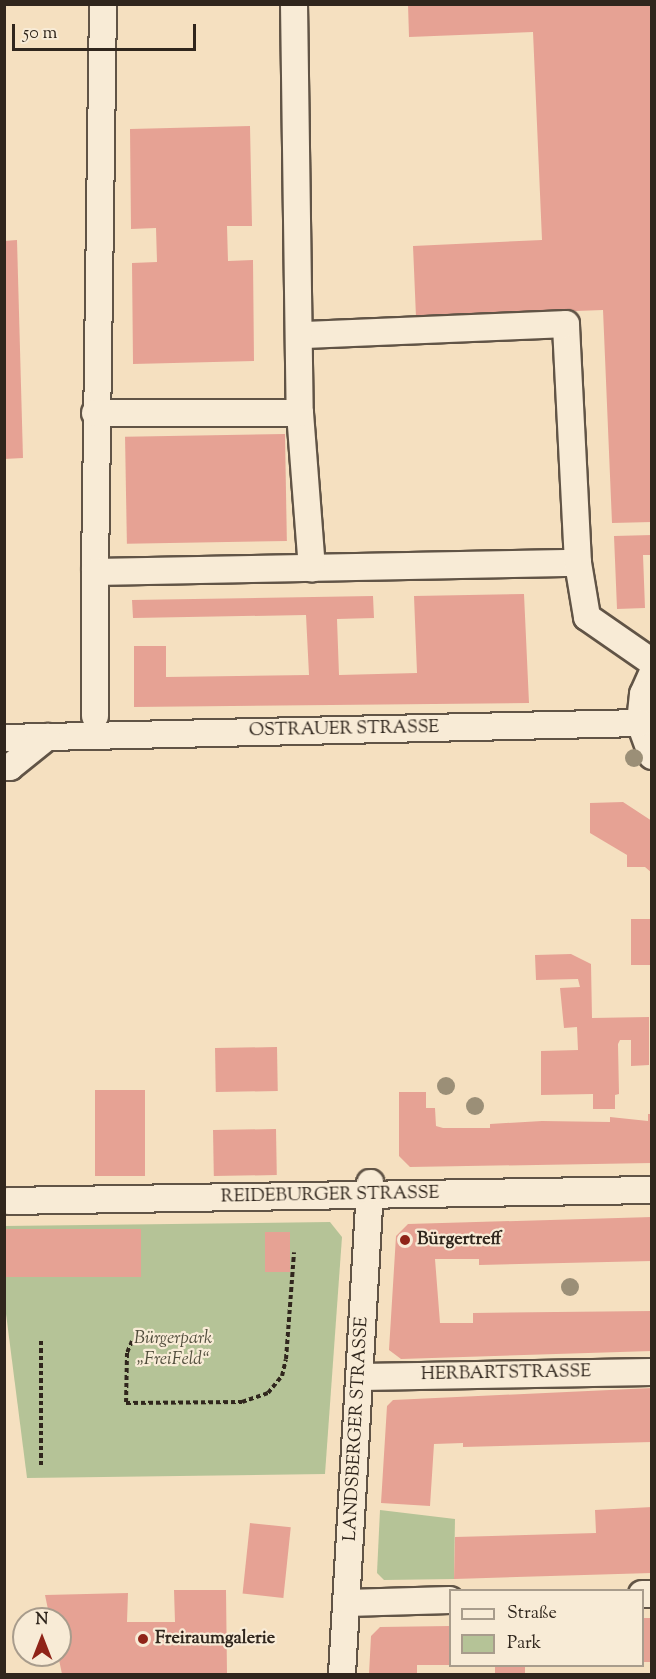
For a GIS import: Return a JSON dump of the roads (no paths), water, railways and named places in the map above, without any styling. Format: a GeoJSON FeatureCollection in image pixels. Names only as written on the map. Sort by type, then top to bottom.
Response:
{"type":"FeatureCollection","features":[{"type":"Feature","properties":{"kind":"street"},"geometry":{"type":"LineString","coordinates":[[95,716],[95,413],[103,4]]}},
{"type":"Feature","properties":{"kind":"street"},"geometry":{"type":"LineString","coordinates":[[294,4],[300,413],[312,569]]}},
{"type":"Feature","properties":{"kind":"street"},"geometry":{"type":"LineString","coordinates":[[300,334],[566,324],[578,563],[587,616],[651,662]]}},
{"type":"Feature","properties":{"kind":"street"},"geometry":{"type":"LineString","coordinates":[[95,413],[300,413]]}},
{"type":"Feature","properties":{"kind":"street"},"geometry":{"type":"LineString","coordinates":[[95,572],[578,563]]}},
{"type":"Feature","properties":{"kind":"street"},"geometry":{"type":"LineString","coordinates":[[651,674],[643,694],[640,723],[651,756]]}},
{"type":"Feature","properties":{"kind":"street","name":"OSTRAUER STRASSE"},"geometry":{"type":"LineString","coordinates":[[4,738],[640,723]]}},
{"type":"Feature","properties":{"kind":"street"},"geometry":{"type":"LineString","coordinates":[[4,767],[10,767],[47,737]]}},
{"type":"Feature","properties":{"kind":"street","name":"REIDEBURGER STRASSE"},"geometry":{"type":"LineString","coordinates":[[8,1201],[369,1189],[651,1190]]}},
{"type":"Feature","properties":{"kind":"street","name":"LANDSBERGER STRASSE"},"geometry":{"type":"LineString","coordinates":[[342,1674],[369,1189]]}},
{"type":"Feature","properties":{"kind":"street","name":"HERBARTSTRASSE"},"geometry":{"type":"LineString","coordinates":[[360,1377],[651,1372]]}},
{"type":"Feature","properties":{"kind":"street"},"geometry":{"type":"LineString","coordinates":[[347,1603],[449,1600]]}},
{"type":"Feature","properties":{"kind":"place","name":"Bürgertreff"},"geometry":{"type":"Point","coordinates":[405,1240]}},
{"type":"Feature","properties":{"kind":"place","name":"Freiraumgalerie"},"geometry":{"type":"Point","coordinates":[143,1639]}},
{"type":"Feature","properties":{"kind":"park label","name":"Bürgerpark „FreiFeld“"},"geometry":{"type":"Point","coordinates":[173,1350]}}]}
